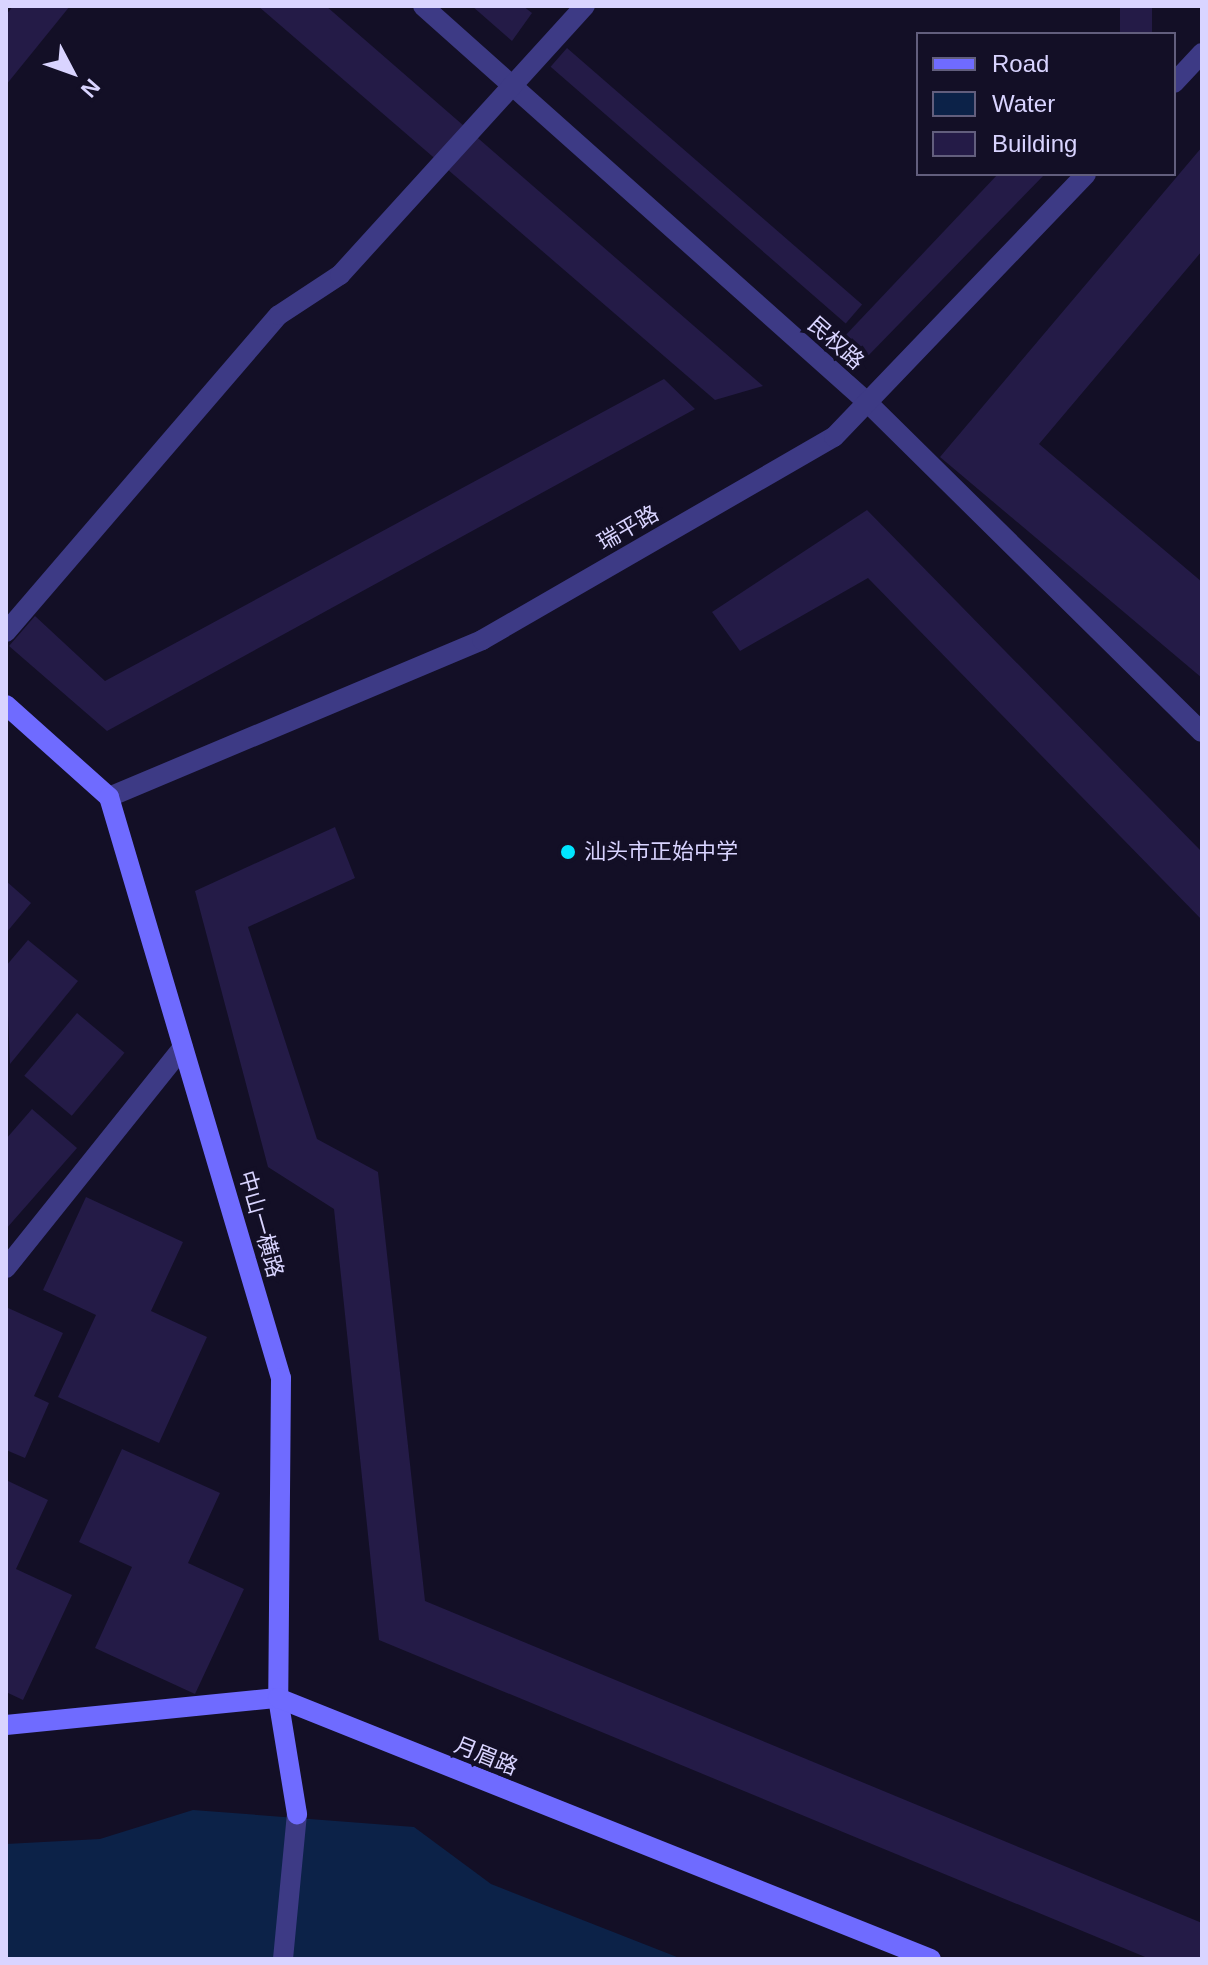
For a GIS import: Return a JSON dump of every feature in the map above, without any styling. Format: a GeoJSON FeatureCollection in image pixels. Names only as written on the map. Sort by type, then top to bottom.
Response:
{"type":"FeatureCollection","features":[{"type":"Feature","properties":{"kind":"street","name":"民权路"},"geometry":{"type":"LineString","coordinates":[[423,6],[867,402],[1202,732]]}},
{"type":"Feature","properties":{"kind":"street"},"geometry":{"type":"LineString","coordinates":[[6,632],[279,315],[340,275],[585,6]]}},
{"type":"Feature","properties":{"kind":"street"},"geometry":{"type":"LineString","coordinates":[[1176,81],[1202,53]]}},
{"type":"Feature","properties":{"kind":"street","name":"瑞平路"},"geometry":{"type":"LineString","coordinates":[[109,797],[482,640],[834,437],[1084,176]]}},
{"type":"Feature","properties":{"kind":"street"},"geometry":{"type":"LineString","coordinates":[[6,705],[109,797]]}},
{"type":"Feature","properties":{"kind":"street","name":"中山一横路"},"geometry":{"type":"LineString","coordinates":[[109,797],[281,1378],[278,1698],[297,1814],[283,1959]]}},
{"type":"Feature","properties":{"kind":"street"},"geometry":{"type":"LineString","coordinates":[[6,1268],[183,1047]]}},
{"type":"Feature","properties":{"kind":"street","name":"月眉路"},"geometry":{"type":"LineString","coordinates":[[6,1725],[278,1698],[931,1959]]}},
{"type":"Feature","properties":{"kind":"water"},"geometry":{"type":"Polygon","coordinates":[[[193,1810],[414,1827],[491,1884],[682,1959],[6,1959],[6,1844],[100,1839],[193,1810]]]}},
{"type":"Feature","properties":{"kind":"building"},"geometry":{"type":"Polygon","coordinates":[[[13,6],[70,6],[6,85],[6,15],[13,6]]]}},
{"type":"Feature","properties":{"kind":"building"},"geometry":{"type":"Polygon","coordinates":[[[258,6],[326,6],[763,386],[715,400],[258,6]]]}},
{"type":"Feature","properties":{"kind":"building"},"geometry":{"type":"Polygon","coordinates":[[[472,6],[523,6],[532,13],[512,41],[472,6]]]}},
{"type":"Feature","properties":{"kind":"building"},"geometry":{"type":"Polygon","coordinates":[[[1120,6],[1152,6],[1152,32],[1120,32],[1120,6]]]}},
{"type":"Feature","properties":{"kind":"building"},"geometry":{"type":"Polygon","coordinates":[[[567,48],[862,305],[846,323],[551,67],[567,48]]]}},
{"type":"Feature","properties":{"kind":"building"},"geometry":{"type":"Polygon","coordinates":[[[1202,147],[1202,251],[1039,444],[1202,582],[1202,678],[940,457],[1202,147]]]}},
{"type":"Feature","properties":{"kind":"building"},"geometry":{"type":"Polygon","coordinates":[[[996,176],[1043,176],[865,359],[842,339],[996,176]]]}},
{"type":"Feature","properties":{"kind":"building"},"geometry":{"type":"Polygon","coordinates":[[[664,379],[695,409],[107,731],[9,646],[35,616],[105,681],[664,379]]]}},
{"type":"Feature","properties":{"kind":"building"},"geometry":{"type":"Polygon","coordinates":[[[867,510],[1202,852],[1202,920],[868,578],[740,651],[712,612],[867,510]]]}},
{"type":"Feature","properties":{"kind":"building"},"geometry":{"type":"Polygon","coordinates":[[[335,827],[355,878],[248,927],[317,1139],[378,1172],[425,1601],[1202,1923],[1202,1959],[1150,1959],[379,1640],[334,1209],[268,1167],[195,891],[335,827]]]}},
{"type":"Feature","properties":{"kind":"building"},"geometry":{"type":"Polygon","coordinates":[[[6,881],[31,903],[6,933],[6,881]]]}},
{"type":"Feature","properties":{"kind":"building"},"geometry":{"type":"Polygon","coordinates":[[[28,940],[78,981],[10,1064],[6,966],[28,940]]]}},
{"type":"Feature","properties":{"kind":"building"},"geometry":{"type":"Polygon","coordinates":[[[77,1013],[124,1053],[72,1116],[24,1076],[77,1013]]]}},
{"type":"Feature","properties":{"kind":"building"},"geometry":{"type":"Polygon","coordinates":[[[32,1109],[77,1148],[6,1229],[6,1139],[32,1109]]]}},
{"type":"Feature","properties":{"kind":"building"},"geometry":{"type":"Polygon","coordinates":[[[86,1197],[183,1242],[151,1311],[207,1337],[159,1443],[58,1397],[96,1315],[43,1290],[86,1197]]]}},
{"type":"Feature","properties":{"kind":"building"},"geometry":{"type":"Polygon","coordinates":[[[6,1307],[63,1333],[34,1396],[49,1403],[25,1458],[6,1450],[6,1307]]]}},
{"type":"Feature","properties":{"kind":"building"},"geometry":{"type":"Polygon","coordinates":[[[122,1449],[220,1493],[188,1563],[244,1589],[195,1694],[95,1648],[132,1567],[79,1542],[122,1449]]]}},
{"type":"Feature","properties":{"kind":"building"},"geometry":{"type":"Polygon","coordinates":[[[6,1480],[48,1500],[16,1569],[72,1595],[23,1700],[6,1692],[6,1480]]]}},
{"type":"Feature","properties":{"kind":"place","name":"汕头市正始中学"},"geometry":{"type":"Point","coordinates":[568,852]}}]}
